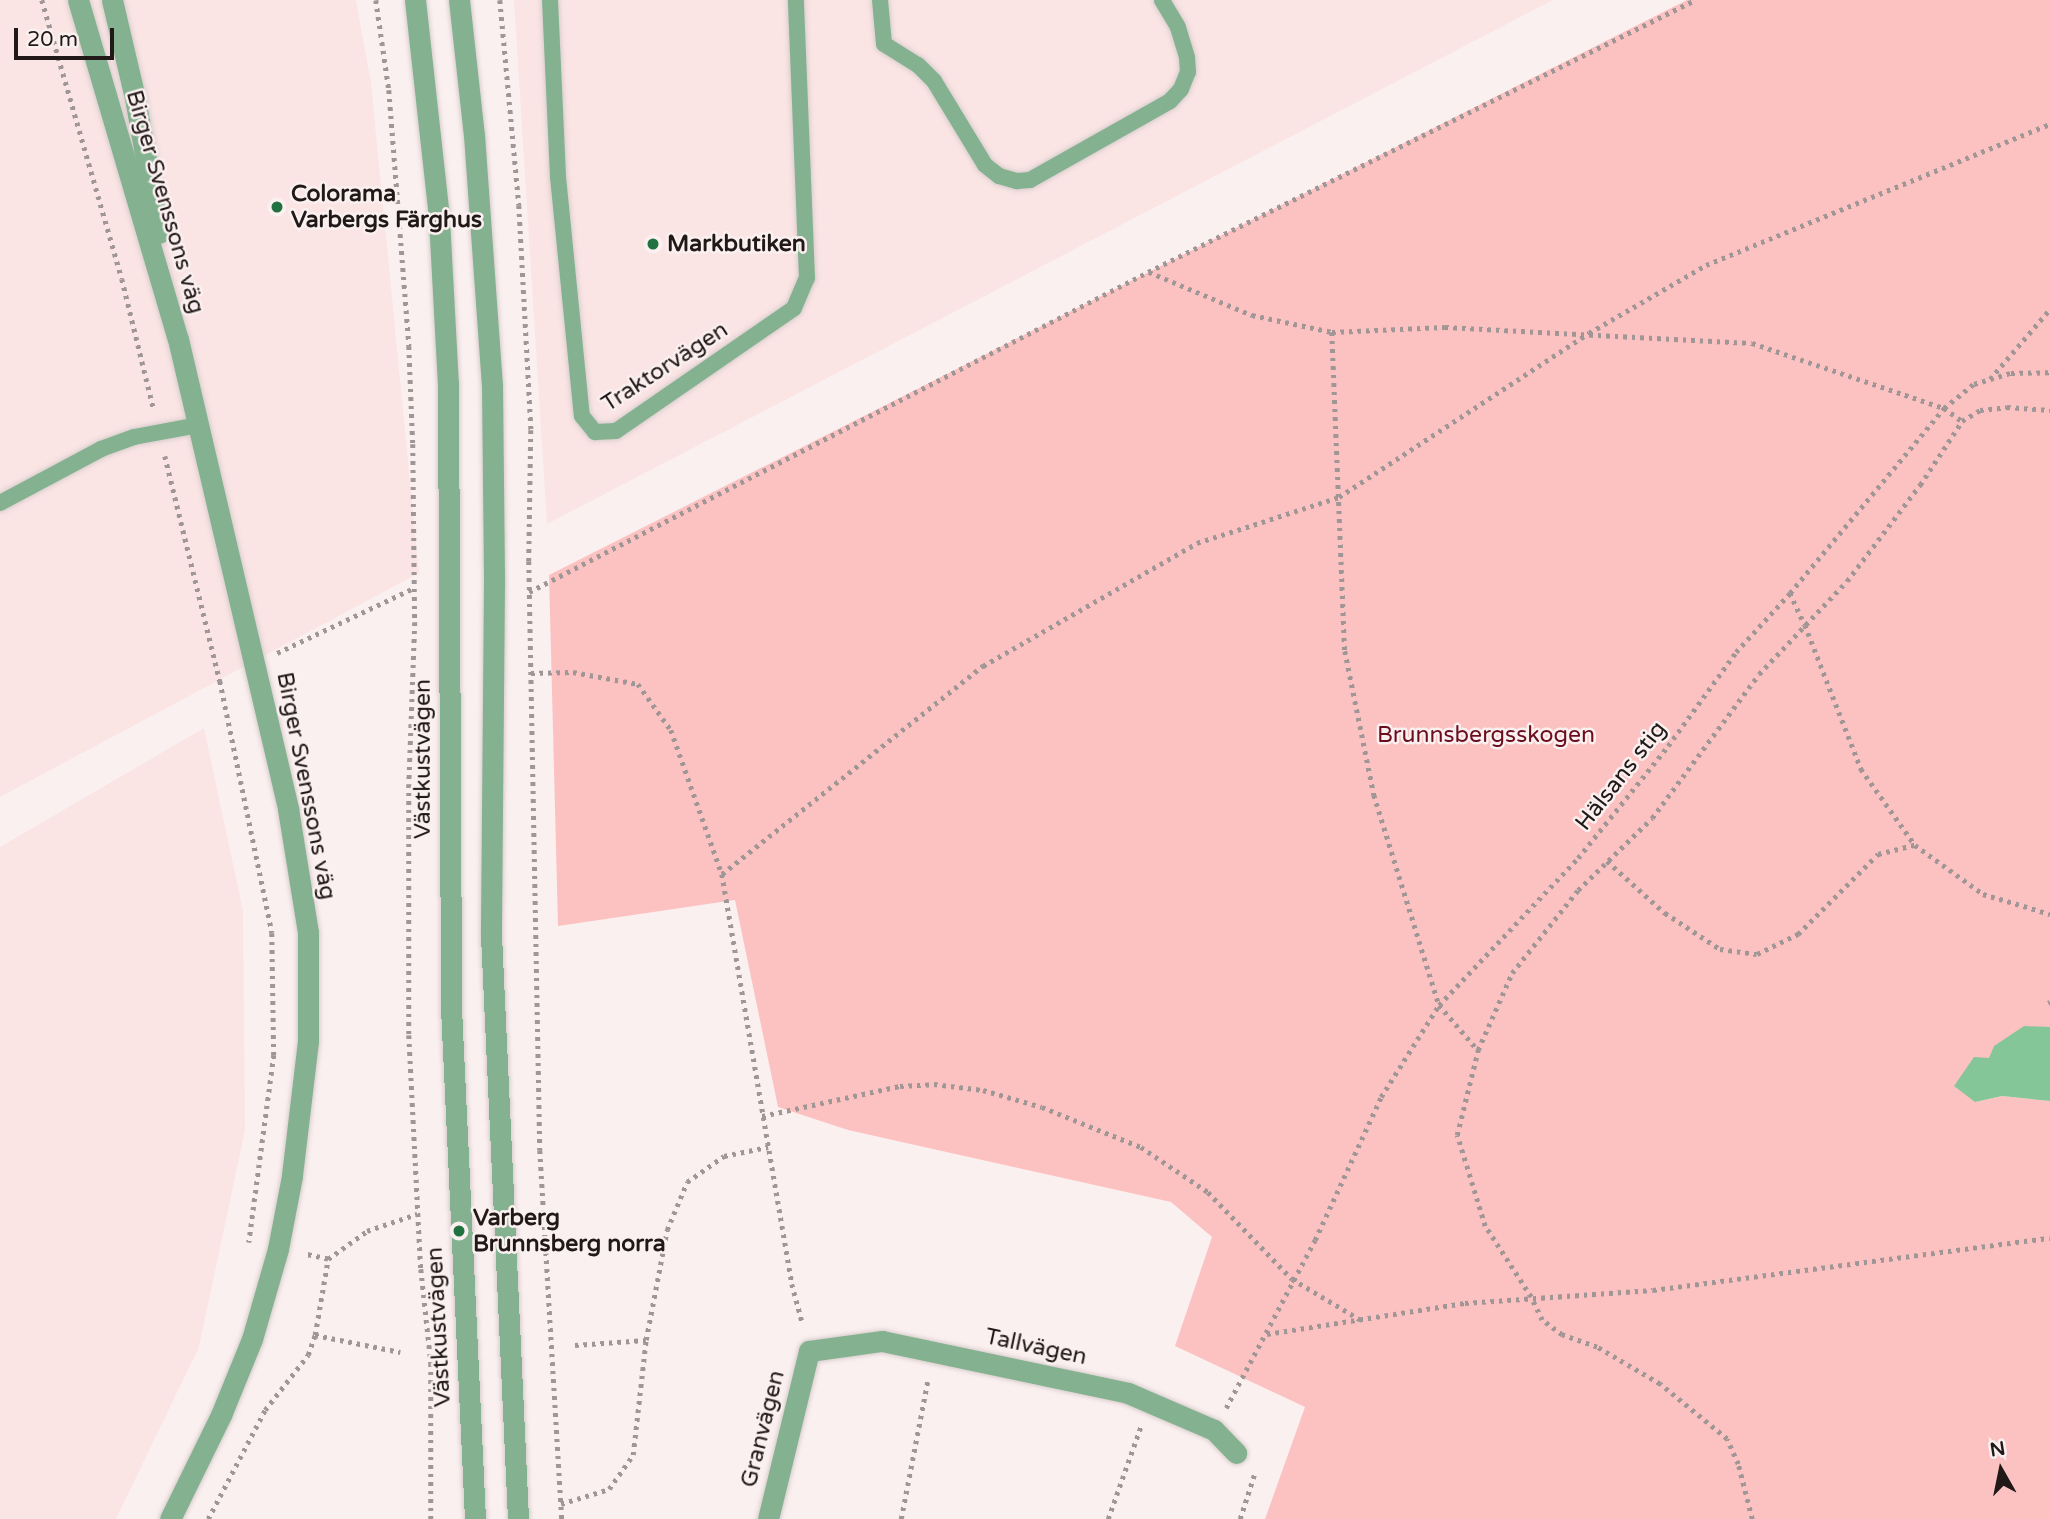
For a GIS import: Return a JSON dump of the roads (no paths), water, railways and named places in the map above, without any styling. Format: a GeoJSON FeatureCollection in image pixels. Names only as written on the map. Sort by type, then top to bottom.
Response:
{"type":"FeatureCollection","features":[{"type":"Feature","properties":{"kind":"street","name":"Birger Svenssons väg"},"geometry":{"type":"LineString","coordinates":[[78,0],[178,339]]}},
{"type":"Feature","properties":{"kind":"street","name":"Birger Svenssons väg"},"geometry":{"type":"LineString","coordinates":[[112,0],[135,98],[178,339],[288,809],[308,932],[308,1041],[292,1176],[278,1249],[252,1339],[221,1415],[170,1519]]}},
{"type":"Feature","properties":{"kind":"street","name":"Västkustvägen"},"geometry":{"type":"LineString","coordinates":[[415,0],[439,219],[448,383],[451,1008],[475,1519]]}},
{"type":"Feature","properties":{"kind":"street"},"geometry":{"type":"LineString","coordinates":[[459,0],[483,241],[492,385],[494,583],[491,935],[517,1519]]}},
{"type":"Feature","properties":{"kind":"street","name":"Tallvägen"},"geometry":{"type":"LineString","coordinates":[[809,1351],[882,1341],[1128,1393],[1214,1430],[1236,1453]]}},
{"type":"Feature","properties":{"kind":"street","name":"Granvägen"},"geometry":{"type":"LineString","coordinates":[[768,1519],[809,1351]]}},
{"type":"Feature","properties":{"kind":"lane","name":"Traktorvägen"},"geometry":{"type":"LineString","coordinates":[[550,0],[558,177],[582,416],[595,432],[616,431],[794,308],[807,278],[796,0]]}},
{"type":"Feature","properties":{"kind":"lane"},"geometry":{"type":"LineString","coordinates":[[880,0],[884,44],[918,65],[934,80],[985,164],[999,176],[1017,181],[1030,180],[1054,167],[1170,101],[1181,89],[1188,72],[1187,57],[1178,27],[1162,0]]}},
{"type":"Feature","properties":{"kind":"lane"},"geometry":{"type":"LineString","coordinates":[[0,503],[101,449],[159,432],[198,425]]}},
{"type":"Feature","properties":{"kind":"place","name":"Colorama Varbergs Färghus"},"geometry":{"type":"Point","coordinates":[277,207]}},
{"type":"Feature","properties":{"kind":"place","name":"Markbutiken"},"geometry":{"type":"Point","coordinates":[653,244]}},
{"type":"Feature","properties":{"kind":"place","name":"Varberg Brunnsberg norra"},"geometry":{"type":"Point","coordinates":[459,1231]}},
{"type":"Feature","properties":{"kind":"park label","name":"Brunnsbergsskogen"},"geometry":{"type":"Point","coordinates":[1486,735]}}]}
